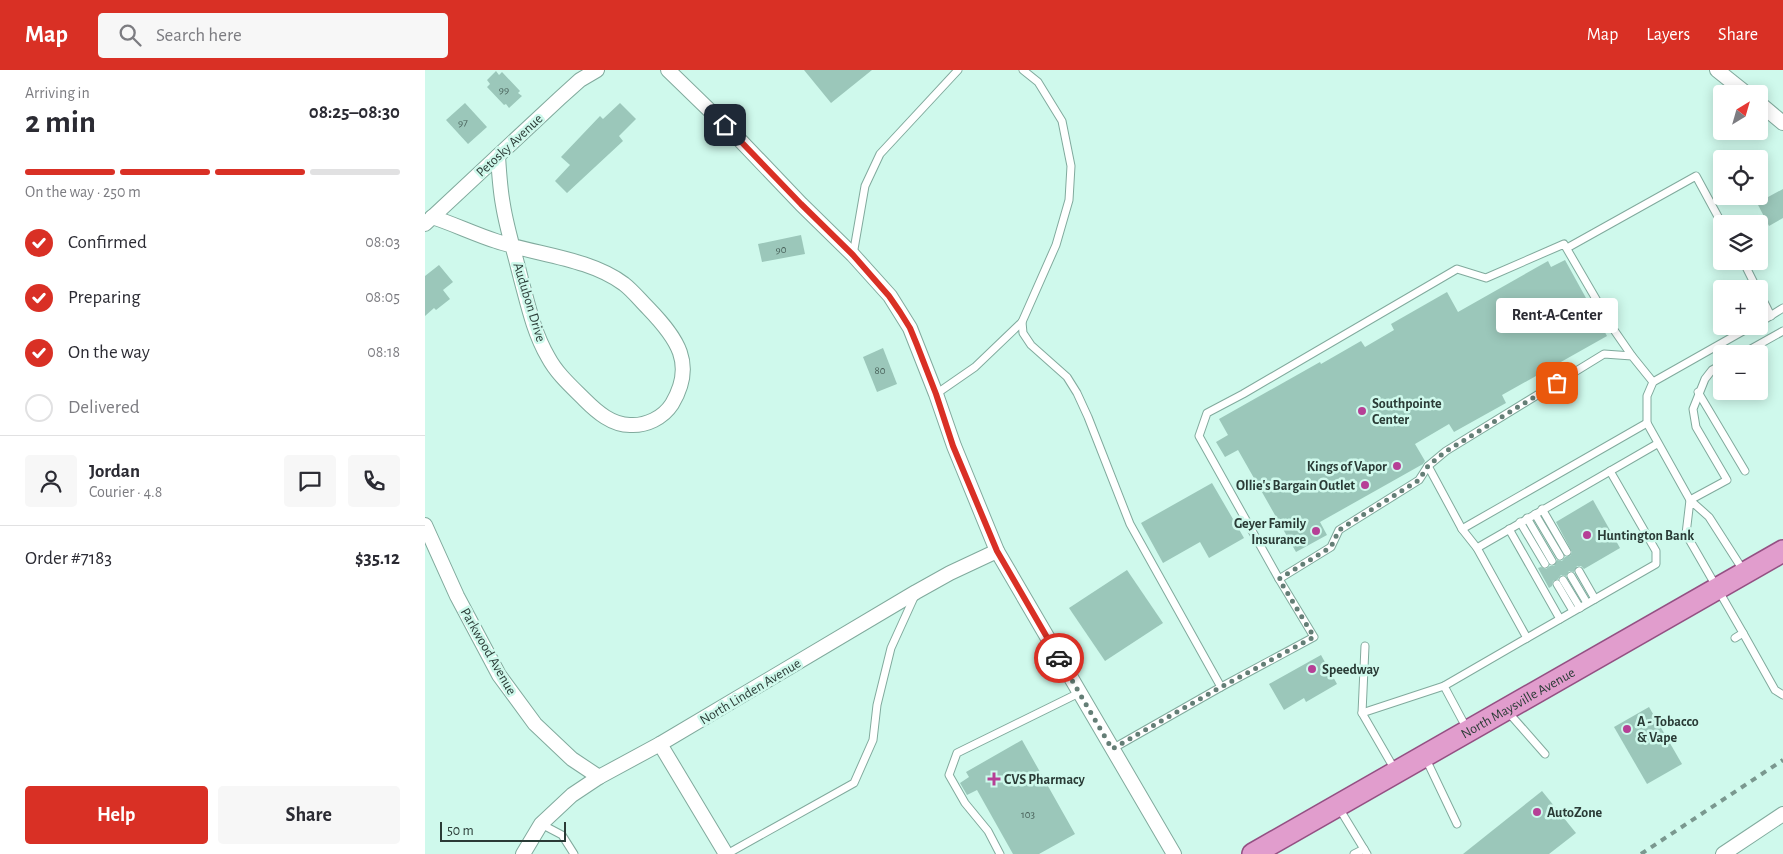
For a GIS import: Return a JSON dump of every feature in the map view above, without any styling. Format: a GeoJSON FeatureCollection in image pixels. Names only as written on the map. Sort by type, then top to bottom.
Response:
{"type":"FeatureCollection","features":[{"type":"Feature","properties":{"kind":"main road","name":"North Maysville Avenue"},"geometry":{"type":"LineString","coordinates":[[1253,854],[1783,551]]}},
{"type":"Feature","properties":{"kind":"street","name":"Petosky Avenue"},"geometry":{"type":"LineString","coordinates":[[429,220],[580,80],[597,70]]}},
{"type":"Feature","properties":{"kind":"street"},"geometry":{"type":"LineString","coordinates":[[656,70],[672,74],[737,137],[853,255],[889,296],[910,328],[936,394],[953,446],[997,551],[1174,854]]}},
{"type":"Feature","properties":{"kind":"street"},"geometry":{"type":"LineString","coordinates":[[1717,70],[1736,85]]}},
{"type":"Feature","properties":{"kind":"street"},"geometry":{"type":"LineString","coordinates":[[1768,110],[1783,122]]}},
{"type":"Feature","properties":{"kind":"street","name":"Audubon Drive"},"geometry":{"type":"LineString","coordinates":[[429,220],[497,242],[512,245],[604,271],[625,285],[667,328],[679,349],[683,364],[683,380],[678,394],[664,413],[647,424],[629,426],[609,419],[597,411],[567,382],[548,358],[534,328],[512,245],[503,205],[498,156]]}},
{"type":"Feature","properties":{"kind":"street","name":"Parkwood Avenue"},"geometry":{"type":"LineString","coordinates":[[425,525],[457,596],[499,675],[535,724],[572,760],[599,777]]}},
{"type":"Feature","properties":{"kind":"street","name":"North Linden Avenue"},"geometry":{"type":"LineString","coordinates":[[523,854],[541,824],[572,795],[599,777],[660,744],[916,592],[950,573],[997,551]]}},
{"type":"Feature","properties":{"kind":"street"},"geometry":{"type":"LineString","coordinates":[[660,744],[727,854]]}},
{"type":"Feature","properties":{"kind":"street"},"geometry":{"type":"LineString","coordinates":[[1723,854],[1783,814]]}},
{"type":"Feature","properties":{"kind":"lane"},"geometry":{"type":"LineString","coordinates":[[853,255],[865,186],[880,154],[958,70]]}},
{"type":"Feature","properties":{"kind":"lane"},"geometry":{"type":"LineString","coordinates":[[936,394],[975,367],[1022,322],[1056,245],[1069,200],[1071,166],[1062,121],[1038,82],[1023,70]]}},
{"type":"Feature","properties":{"kind":"lane"},"geometry":{"type":"LineString","coordinates":[[1567,248],[1696,176],[1717,215]]}},
{"type":"Feature","properties":{"kind":"lane"},"geometry":{"type":"LineString","coordinates":[[1112,749],[1314,637],[1279,579],[1199,436],[1207,413],[1243,394],[1457,269],[1486,278],[1564,244],[1614,330],[1653,382]]}},
{"type":"Feature","properties":{"kind":"lane"},"geometry":{"type":"LineString","coordinates":[[1768,318],[1783,308]]}},
{"type":"Feature","properties":{"kind":"lane"},"geometry":{"type":"LineString","coordinates":[[1768,310],[1771,316]]}},
{"type":"Feature","properties":{"kind":"lane"},"geometry":{"type":"LineString","coordinates":[[1022,322],[1023,333],[1031,345],[1067,378],[1077,393],[1130,524],[1221,687]]}},
{"type":"Feature","properties":{"kind":"lane"},"geometry":{"type":"LineString","coordinates":[[1758,345],[1783,331]]}},
{"type":"Feature","properties":{"kind":"lane"},"geometry":{"type":"LineString","coordinates":[[1736,335],[1653,382],[1647,396],[1647,423],[1657,444],[1690,500],[1709,517],[1744,572]]}},
{"type":"Feature","properties":{"kind":"lane"},"geometry":{"type":"LineString","coordinates":[[1279,579],[1331,547],[1339,530],[1419,480],[1428,466],[1445,452],[1605,354],[1632,356]]}},
{"type":"Feature","properties":{"kind":"lane"},"geometry":{"type":"LineString","coordinates":[[1690,500],[1727,480],[1696,427],[1693,409],[1698,392],[1713,369]]}},
{"type":"Feature","properties":{"kind":"lane"},"geometry":{"type":"LineString","coordinates":[[1698,392],[1745,471]]}},
{"type":"Feature","properties":{"kind":"lane"},"geometry":{"type":"LineString","coordinates":[[1462,529],[1647,423]]}},
{"type":"Feature","properties":{"kind":"lane"},"geometry":{"type":"LineString","coordinates":[[1477,548],[1657,444]]}},
{"type":"Feature","properties":{"kind":"lane"},"geometry":{"type":"LineString","coordinates":[[1428,466],[1462,529],[1477,548],[1527,638]]}},
{"type":"Feature","properties":{"kind":"lane"},"geometry":{"type":"LineString","coordinates":[[1362,713],[1444,686],[1655,564],[1656,552],[1610,470]]}},
{"type":"Feature","properties":{"kind":"lane"},"geometry":{"type":"LineString","coordinates":[[1690,500],[1686,534],[1775,690],[1783,695]]}},
{"type":"Feature","properties":{"kind":"lane"},"geometry":{"type":"LineString","coordinates":[[1543,509],[1567,552]]}},
{"type":"Feature","properties":{"kind":"lane"},"geometry":{"type":"LineString","coordinates":[[1535,514],[1560,556]]}},
{"type":"Feature","properties":{"kind":"lane"},"geometry":{"type":"LineString","coordinates":[[1520,522],[1548,562],[1527,518]]}},
{"type":"Feature","properties":{"kind":"lane"},"geometry":{"type":"LineString","coordinates":[[1509,529],[1560,619]]}},
{"type":"Feature","properties":{"kind":"lane"},"geometry":{"type":"LineString","coordinates":[[1579,572],[1595,599]]}},
{"type":"Feature","properties":{"kind":"lane"},"geometry":{"type":"LineString","coordinates":[[1571,576],[1587,603]]}},
{"type":"Feature","properties":{"kind":"lane"},"geometry":{"type":"LineString","coordinates":[[1560,582],[1576,610]]}},
{"type":"Feature","properties":{"kind":"lane"},"geometry":{"type":"LineString","coordinates":[[727,854],[855,783],[873,740],[877,705],[891,648],[899,628],[912,605],[916,592]]}},
{"type":"Feature","properties":{"kind":"lane"},"geometry":{"type":"LineString","coordinates":[[1735,638],[1743,633]]}},
{"type":"Feature","properties":{"kind":"lane"},"geometry":{"type":"LineString","coordinates":[[1365,646],[1362,713],[1396,773]]}},
{"type":"Feature","properties":{"kind":"lane"},"geometry":{"type":"LineString","coordinates":[[1444,686],[1468,732]]}},
{"type":"Feature","properties":{"kind":"lane"},"geometry":{"type":"LineString","coordinates":[[1001,854],[988,831],[965,803],[949,775],[957,753],[1079,692]]}},
{"type":"Feature","properties":{"kind":"lane"},"geometry":{"type":"LineString","coordinates":[[1506,710],[1545,754]]}},
{"type":"Feature","properties":{"kind":"lane"},"geometry":{"type":"LineString","coordinates":[[1425,756],[1457,824]]}},
{"type":"Feature","properties":{"kind":"lane"},"geometry":{"type":"LineString","coordinates":[[1337,806],[1365,851],[1354,854]]}},
{"type":"Feature","properties":{"kind":"lane"},"geometry":{"type":"LineString","coordinates":[[541,824],[562,835],[574,854]]}},
{"type":"Feature","properties":{"kind":"building"},"geometry":{"type":"Polygon","coordinates":[[[804,70],[872,70],[831,103],[804,70]]]}},
{"type":"Feature","properties":{"kind":"building"},"geometry":{"type":"Polygon","coordinates":[[[496,71],[499,75],[502,72],[520,91],[518,93],[522,96],[509,108],[487,87],[490,84],[487,80],[496,71]]]}},
{"type":"Feature","properties":{"kind":"building"},"geometry":{"type":"Polygon","coordinates":[[[465,103],[487,127],[468,144],[446,120],[465,103]]]}},
{"type":"Feature","properties":{"kind":"building"},"geometry":{"type":"Polygon","coordinates":[[[620,103],[636,119],[619,136],[623,141],[567,193],[555,181],[570,165],[561,157],[600,116],[603,119],[620,103]]]}},
{"type":"Feature","properties":{"kind":"building"},"geometry":{"type":"Polygon","coordinates":[[[1783,189],[1783,218],[1769,226],[1768,215],[1763,215],[1758,205],[1768,205],[1768,197],[1783,189]]]}},
{"type":"Feature","properties":{"kind":"building"},"geometry":{"type":"Polygon","coordinates":[[[801,235],[805,254],[762,262],[758,244],[801,235]]]}},
{"type":"Feature","properties":{"kind":"building","name":"Southpointe Center"},"geometry":{"type":"Polygon","coordinates":[[[1565,260],[1607,336],[1502,395],[1506,403],[1454,432],[1449,424],[1415,444],[1425,461],[1423,464],[1320,522],[1327,535],[1296,552],[1238,450],[1225,457],[1216,442],[1228,435],[1219,419],[1361,341],[1365,347],[1394,330],[1391,324],[1447,292],[1458,312],[1548,261],[1551,267],[1565,260]]]}},
{"type":"Feature","properties":{"kind":"building"},"geometry":{"type":"Polygon","coordinates":[[[439,265],[453,282],[443,290],[450,299],[436,310],[434,308],[425,316],[425,276],[439,265]]]}},
{"type":"Feature","properties":{"kind":"building"},"geometry":{"type":"Polygon","coordinates":[[[883,348],[897,384],[877,392],[863,357],[883,348]]]}},
{"type":"Feature","properties":{"kind":"building"},"geometry":{"type":"Polygon","coordinates":[[[1212,483],[1244,538],[1209,558],[1200,542],[1163,563],[1141,523],[1212,483]]]}},
{"type":"Feature","properties":{"kind":"building","name":"Huntington Bank"},"geometry":{"type":"Polygon","coordinates":[[[1593,500],[1620,548],[1584,569],[1581,566],[1577,566],[1574,572],[1569,571],[1566,576],[1561,575],[1553,581],[1552,586],[1549,588],[1538,568],[1546,569],[1554,566],[1557,560],[1562,561],[1565,557],[1570,556],[1572,552],[1556,522],[1593,500]]]}},
{"type":"Feature","properties":{"kind":"building"},"geometry":{"type":"Polygon","coordinates":[[[1127,570],[1163,623],[1105,661],[1069,608],[1127,570]]]}},
{"type":"Feature","properties":{"kind":"building","name":"Speedway"},"geometry":{"type":"Polygon","coordinates":[[[1321,655],[1337,684],[1306,702],[1304,698],[1284,710],[1269,684],[1321,655]]]}},
{"type":"Feature","properties":{"kind":"building"},"geometry":{"type":"Polygon","coordinates":[[[1649,707],[1682,764],[1647,784],[1614,727],[1649,707]]]}},
{"type":"Feature","properties":{"kind":"building","name":"CVS Pharmacy"},"geometry":{"type":"Polygon","coordinates":[[[1022,740],[1075,834],[1039,854],[1013,854],[977,790],[967,795],[960,783],[969,777],[966,772],[1022,740]]]}},
{"type":"Feature","properties":{"kind":"building","name":"AutoZone"},"geometry":{"type":"Polygon","coordinates":[[[1542,791],[1576,833],[1549,854],[1463,854],[1542,791]]]}},
{"type":"Feature","properties":{"kind":"railway"},"geometry":{"type":"LineString","coordinates":[[1641,854],[1783,760]]}},
{"type":"Feature","properties":{"kind":"way so far"},"geometry":{"type":"LineString","coordinates":[[1059,658],[1112,749],[1314,637],[1279,579],[1331,547],[1339,530],[1419,480],[1428,466],[1445,452],[1557,383]]}},
{"type":"Feature","properties":{"kind":"place","name":"Rent-A-Center"},"geometry":{"type":"Point","coordinates":[1557,383]}},
{"type":"Feature","properties":{"kind":"place","name":"Southpointe Center"},"geometry":{"type":"Point","coordinates":[1362,411]}},
{"type":"Feature","properties":{"kind":"place","name":"Kings of Vapor"},"geometry":{"type":"Point","coordinates":[1397,466]}},
{"type":"Feature","properties":{"kind":"place","name":"Ollie's Bargain Outlet"},"geometry":{"type":"Point","coordinates":[1365,485]}},
{"type":"Feature","properties":{"kind":"place","name":"Geyer Family Insurance"},"geometry":{"type":"Point","coordinates":[1316,531]}},
{"type":"Feature","properties":{"kind":"place","name":"Huntington Bank"},"geometry":{"type":"Point","coordinates":[1587,535]}},
{"type":"Feature","properties":{"kind":"place","name":"Speedway"},"geometry":{"type":"Point","coordinates":[1312,669]}},
{"type":"Feature","properties":{"kind":"place","name":"A - Tobacco & Vape"},"geometry":{"type":"Point","coordinates":[1627,729]}},
{"type":"Feature","properties":{"kind":"place","name":"CVS Pharmacy"},"geometry":{"type":"Point","coordinates":[994,779]}},
{"type":"Feature","properties":{"kind":"place","name":"AutoZone"},"geometry":{"type":"Point","coordinates":[1537,812]}},
{"type":"Feature","properties":{"kind":"route"},"geometry":{"type":"LineString","coordinates":[[725,125],[853,255],[889,296],[900,312],[910,328],[917,345],[953,446],[997,551],[1059,658]]}}]}
